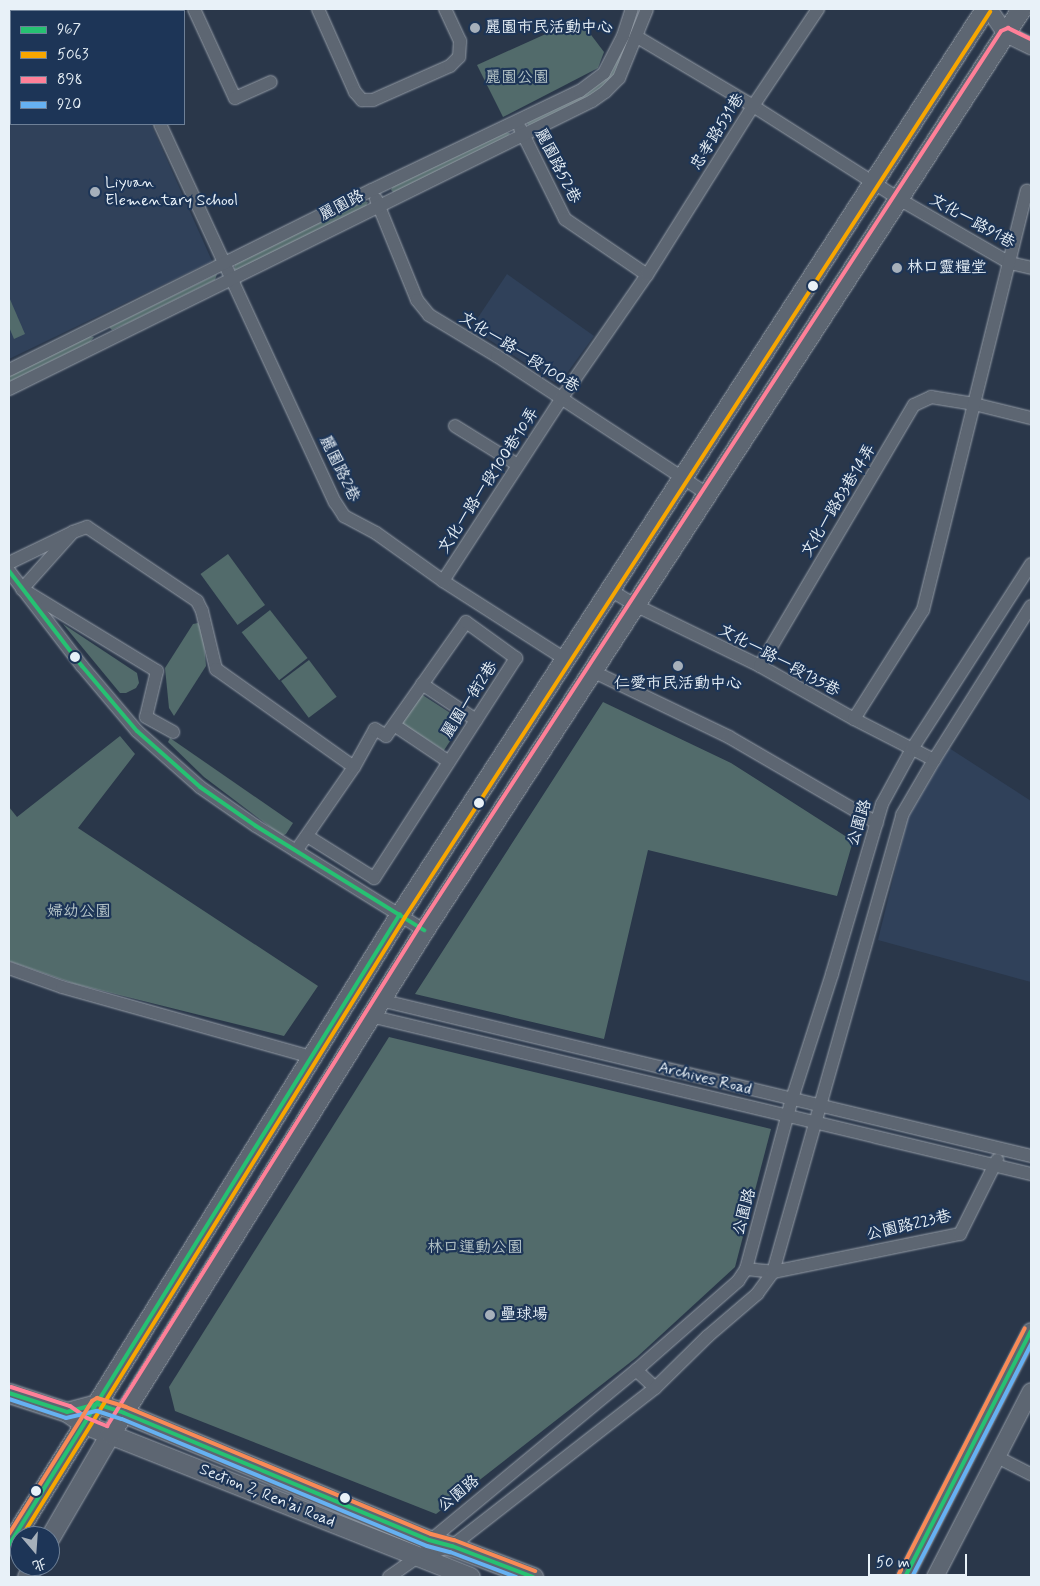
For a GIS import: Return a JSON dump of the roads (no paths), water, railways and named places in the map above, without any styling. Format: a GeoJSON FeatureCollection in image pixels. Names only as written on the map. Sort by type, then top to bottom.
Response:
{"type":"FeatureCollection","features":[{"type":"Feature","properties":{"kind":"main road"},"geometry":{"type":"LineString","coordinates":[[9,1545],[400,914],[985,9]]}},
{"type":"Feature","properties":{"kind":"main road"},"geometry":{"type":"LineString","coordinates":[[56,1526],[110,1434],[424,930],[1021,9]]}},
{"type":"Feature","properties":{"kind":"main road","name":"Section 2, Ren'ai Road"},"geometry":{"type":"LineString","coordinates":[[9,1392],[67,1412],[84,1424],[470,1577]]}},
{"type":"Feature","properties":{"kind":"main road"},"geometry":{"type":"LineString","coordinates":[[67,1412],[96,1404]]}},
{"type":"Feature","properties":{"kind":"main road","name":"Section 2, Ren'ai Road"},"geometry":{"type":"LineString","coordinates":[[96,1404],[124,1413],[429,1540],[452,1546],[533,1577]]}},
{"type":"Feature","properties":{"kind":"street"},"geometry":{"type":"LineString","coordinates":[[194,9],[235,98],[271,82]]}},
{"type":"Feature","properties":{"kind":"street"},"geometry":{"type":"LineString","coordinates":[[318,9],[355,92],[362,100],[373,100],[450,66],[459,57],[460,41],[446,9]]}},
{"type":"Feature","properties":{"kind":"street","name":"麗園路"},"geometry":{"type":"LineString","coordinates":[[9,370],[372,190],[580,91],[604,73],[622,36],[632,9]]}},
{"type":"Feature","properties":{"kind":"street","name":"麗園路"},"geometry":{"type":"LineString","coordinates":[[9,389],[523,135],[605,92],[619,78],[647,9]]}},
{"type":"Feature","properties":{"kind":"street","name":"忠孝路531巷"},"geometry":{"type":"LineString","coordinates":[[562,399],[647,274],[753,106],[818,9]]}},
{"type":"Feature","properties":{"kind":"street"},"geometry":{"type":"LineString","coordinates":[[989,9],[1006,34],[1031,46]]}},
{"type":"Feature","properties":{"kind":"street"},"geometry":{"type":"LineString","coordinates":[[1021,9],[1031,14]]}},
{"type":"Feature","properties":{"kind":"street","name":"文化一路91巷"},"geometry":{"type":"LineString","coordinates":[[637,37],[753,106],[874,181],[899,199],[1010,263],[1031,268]]}},
{"type":"Feature","properties":{"kind":"street","name":"麗園路52巷"},"geometry":{"type":"LineString","coordinates":[[516,120],[566,219],[647,274]]}},
{"type":"Feature","properties":{"kind":"street","name":"麗園路2巷"},"geometry":{"type":"LineString","coordinates":[[160,125],[335,502],[344,516],[376,533],[443,581],[565,659]]}},
{"type":"Feature","properties":{"kind":"street","name":"文化一路一段100巷"},"geometry":{"type":"LineString","coordinates":[[372,190],[417,300],[429,315],[707,494]]}},
{"type":"Feature","properties":{"kind":"street"},"geometry":{"type":"LineString","coordinates":[[854,719],[924,610],[1027,191]]}},
{"type":"Feature","properties":{"kind":"street","name":"文化一路83巷14弄"},"geometry":{"type":"LineString","coordinates":[[760,666],[914,406],[931,397],[974,404],[1031,418]]}},
{"type":"Feature","properties":{"kind":"street","name":"文化一路一段100巷10弄"},"geometry":{"type":"LineString","coordinates":[[443,581],[562,399]]}},
{"type":"Feature","properties":{"kind":"street"},"geometry":{"type":"LineString","coordinates":[[455,426],[518,465]]}},
{"type":"Feature","properties":{"kind":"street"},"geometry":{"type":"LineString","coordinates":[[9,563],[87,527],[198,602],[202,611],[216,669],[354,767]]}},
{"type":"Feature","properties":{"kind":"street"},"geometry":{"type":"LineString","coordinates":[[22,589],[73,532]]}},
{"type":"Feature","properties":{"kind":"street","name":"公園路"},"geometry":{"type":"LineString","coordinates":[[418,1557],[429,1540],[636,1370],[738,1281],[746,1269],[792,1098],[882,804],[912,749],[1031,564]]}},
{"type":"Feature","properties":{"kind":"street"},"geometry":{"type":"LineString","coordinates":[[9,571],[137,731],[200,787],[296,851],[424,930]]}},
{"type":"Feature","properties":{"kind":"street"},"geometry":{"type":"LineString","coordinates":[[22,589],[156,671],[146,717],[173,732]]}},
{"type":"Feature","properties":{"kind":"street","name":"文化一路一段135巷"},"geometry":{"type":"LineString","coordinates":[[610,590],[635,605],[760,666],[854,719],[934,760]]}},
{"type":"Feature","properties":{"kind":"street"},"geometry":{"type":"LineString","coordinates":[[389,1577],[418,1557],[452,1546],[655,1388],[708,1336],[758,1294],[773,1272],[817,1123],[902,815],[934,760],[1031,606]]}},
{"type":"Feature","properties":{"kind":"street","name":"麗園一街2巷"},"geometry":{"type":"LineString","coordinates":[[307,836],[374,878],[516,658],[466,622],[394,725]]}},
{"type":"Feature","properties":{"kind":"street"},"geometry":{"type":"LineString","coordinates":[[592,671],[729,737],[876,823]]}},
{"type":"Feature","properties":{"kind":"street"},"geometry":{"type":"LineString","coordinates":[[422,684],[476,720]]}},
{"type":"Feature","properties":{"kind":"street"},"geometry":{"type":"LineString","coordinates":[[296,851],[354,767],[375,729],[386,736],[394,725],[449,762]]}},
{"type":"Feature","properties":{"kind":"street"},"geometry":{"type":"LineString","coordinates":[[882,804],[902,815]]}},
{"type":"Feature","properties":{"kind":"street"},"geometry":{"type":"LineString","coordinates":[[9,968],[62,987],[311,1057]]}},
{"type":"Feature","properties":{"kind":"street","name":"Archives Road"},"geometry":{"type":"LineString","coordinates":[[380,1000],[1031,1156]]}},
{"type":"Feature","properties":{"kind":"street","name":"Archives Road"},"geometry":{"type":"LineString","coordinates":[[370,1016],[1031,1174]]}},
{"type":"Feature","properties":{"kind":"street","name":"公園路223巷"},"geometry":{"type":"LineString","coordinates":[[773,1272],[960,1234],[1002,1149]]}},
{"type":"Feature","properties":{"kind":"street"},"geometry":{"type":"LineString","coordinates":[[746,1269],[773,1272]]}},
{"type":"Feature","properties":{"kind":"street"},"geometry":{"type":"LineString","coordinates":[[905,1577],[1031,1331]]}},
{"type":"Feature","properties":{"kind":"street"},"geometry":{"type":"LineString","coordinates":[[636,1370],[655,1388]]}},
{"type":"Feature","properties":{"kind":"street"},"geometry":{"type":"LineString","coordinates":[[935,1577],[1031,1391]]}},
{"type":"Feature","properties":{"kind":"street"},"geometry":{"type":"LineString","coordinates":[[997,1457],[1031,1474]]}},
{"type":"Feature","properties":{"kind":"street"},"geometry":{"type":"LineString","coordinates":[[489,1491],[502,1506]]}},
{"type":"Feature","properties":{"kind":"place","name":"麗園市民活動中心"},"geometry":{"type":"Point","coordinates":[475,28]}},
{"type":"Feature","properties":{"kind":"place","name":"Liyuan Elementary School"},"geometry":{"type":"Point","coordinates":[95,192]}},
{"type":"Feature","properties":{"kind":"place","name":"林口靈糧堂"},"geometry":{"type":"Point","coordinates":[897,268]}},
{"type":"Feature","properties":{"kind":"place","name":"仁愛市民活動中心"},"geometry":{"type":"Point","coordinates":[678,666]}},
{"type":"Feature","properties":{"kind":"place","name":"壘球場"},"geometry":{"type":"Point","coordinates":[490,1315]}},
{"type":"Feature","properties":{"kind":"park label","name":"麗園公園"},"geometry":{"type":"Point","coordinates":[517,78]}},
{"type":"Feature","properties":{"kind":"park label","name":"婦幼公園"},"geometry":{"type":"Point","coordinates":[79,912]}},
{"type":"Feature","properties":{"kind":"park label","name":"林口運動公園"},"geometry":{"type":"Point","coordinates":[475,1248]}}]}
